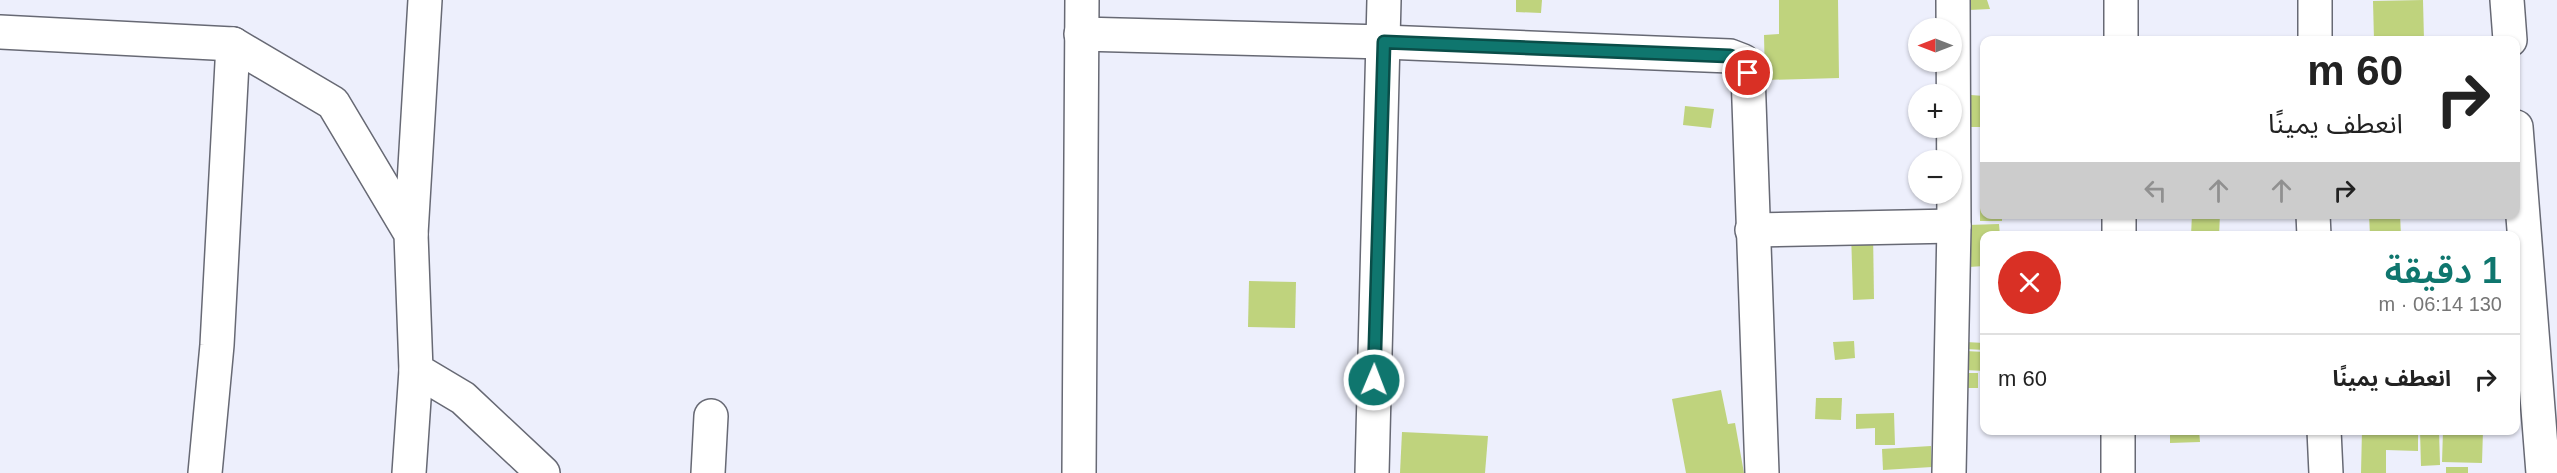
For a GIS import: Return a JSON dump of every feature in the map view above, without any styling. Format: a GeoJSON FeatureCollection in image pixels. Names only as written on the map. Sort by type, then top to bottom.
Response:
{"type":"FeatureCollection","features":[{"type":"Feature","properties":{"kind":"street"},"geometry":{"type":"LineString","coordinates":[[409,473],[416,370],[411,234],[425,0]]}},
{"type":"Feature","properties":{"kind":"street"},"geometry":{"type":"LineString","coordinates":[[1079,473],[1082,0]]}},
{"type":"Feature","properties":{"kind":"street"},"geometry":{"type":"LineString","coordinates":[[1372,473],[1384,0]]}},
{"type":"Feature","properties":{"kind":"street"},"geometry":{"type":"LineString","coordinates":[[1949,473],[1954,226],[1953,0]]}},
{"type":"Feature","properties":{"kind":"street"},"geometry":{"type":"LineString","coordinates":[[2121,0],[2121,36]]}},
{"type":"Feature","properties":{"kind":"street"},"geometry":{"type":"LineString","coordinates":[[2315,0],[2315,36]]}},
{"type":"Feature","properties":{"kind":"street"},"geometry":{"type":"LineString","coordinates":[[2507,0],[2510,36]]}},
{"type":"Feature","properties":{"kind":"street"},"geometry":{"type":"LineString","coordinates":[[0,32],[233,44],[333,103],[411,234]]}},
{"type":"Feature","properties":{"kind":"street"},"geometry":{"type":"LineString","coordinates":[[1081,34],[1384,42],[1730,56],[1743,61],[1748,73],[1762,473]]}},
{"type":"Feature","properties":{"kind":"street"},"geometry":{"type":"LineString","coordinates":[[205,473],[217,345],[233,44]]}},
{"type":"Feature","properties":{"kind":"street"},"geometry":{"type":"LineString","coordinates":[[2520,178],[2543,473]]}},
{"type":"Feature","properties":{"kind":"street"},"geometry":{"type":"LineString","coordinates":[[1752,230],[1954,226]]}},
{"type":"Feature","properties":{"kind":"street"},"geometry":{"type":"LineString","coordinates":[[416,370],[463,398],[543,473]]}},
{"type":"Feature","properties":{"kind":"street"},"geometry":{"type":"LineString","coordinates":[[708,473],[711,416]]}},
{"type":"Feature","properties":{"kind":"street"},"geometry":{"type":"LineString","coordinates":[[2118,435],[2118,473]]}},
{"type":"Feature","properties":{"kind":"street"},"geometry":{"type":"LineString","coordinates":[[2324,435],[2326,473]]}},
{"type":"Feature","properties":{"kind":"building"},"geometry":{"type":"Polygon","coordinates":[[[1516,0],[1542,0],[1541,13],[1516,12],[1516,0]]]}},
{"type":"Feature","properties":{"kind":"building"},"geometry":{"type":"Polygon","coordinates":[[[1779,0],[1838,0],[1839,78],[1765,80],[1764,35],[1779,34],[1779,0]]]}},
{"type":"Feature","properties":{"kind":"building"},"geometry":{"type":"Polygon","coordinates":[[[1969,0],[1987,0],[1990,9],[1969,10],[1969,0]]]}},
{"type":"Feature","properties":{"kind":"building"},"geometry":{"type":"Polygon","coordinates":[[[2423,0],[2424,36],[2374,36],[2373,1],[2423,0]]]}},
{"type":"Feature","properties":{"kind":"building"},"geometry":{"type":"Polygon","coordinates":[[[1971,95],[1980,96],[1980,127],[1970,127],[1971,95]]]}},
{"type":"Feature","properties":{"kind":"building"},"geometry":{"type":"Polygon","coordinates":[[[1685,106],[1714,109],[1711,128],[1683,125],[1685,106]]]}},
{"type":"Feature","properties":{"kind":"building"},"geometry":{"type":"Polygon","coordinates":[[[1980,219],[2002,219],[2002,221],[1980,221],[1980,219]]]}},
{"type":"Feature","properties":{"kind":"building"},"geometry":{"type":"Polygon","coordinates":[[[2192,219],[2220,219],[2219,231],[2191,231],[2192,219]]]}},
{"type":"Feature","properties":{"kind":"building"},"geometry":{"type":"Polygon","coordinates":[[[2369,219],[2400,219],[2401,231],[2370,231],[2369,219]]]}},
{"type":"Feature","properties":{"kind":"building"},"geometry":{"type":"Polygon","coordinates":[[[1999,224],[2000,231],[1980,231],[1980,266],[1969,267],[1968,225],[1999,224]]]}},
{"type":"Feature","properties":{"kind":"building"},"geometry":{"type":"Polygon","coordinates":[[[1851,231],[1873,231],[1874,299],[1853,300],[1851,231]]]}},
{"type":"Feature","properties":{"kind":"building"},"geometry":{"type":"Polygon","coordinates":[[[1249,281],[1296,282],[1295,328],[1248,327],[1249,281]]]}},
{"type":"Feature","properties":{"kind":"building"},"geometry":{"type":"Polygon","coordinates":[[[1854,341],[1855,358],[1835,360],[1833,342],[1854,341]]]}},
{"type":"Feature","properties":{"kind":"building"},"geometry":{"type":"Polygon","coordinates":[[[1966,342],[1980,343],[1980,350],[1966,349],[1966,342]]]}},
{"type":"Feature","properties":{"kind":"building"},"geometry":{"type":"Polygon","coordinates":[[[1966,351],[1980,352],[1980,371],[1965,370],[1966,351]]]}},
{"type":"Feature","properties":{"kind":"building"},"geometry":{"type":"Polygon","coordinates":[[[1960,373],[1978,373],[1978,388],[1960,388],[1960,373]]]}},
{"type":"Feature","properties":{"kind":"building"},"geometry":{"type":"Polygon","coordinates":[[[1721,390],[1728,424],[1735,423],[1744,473],[1686,473],[1672,399],[1721,390]]]}},
{"type":"Feature","properties":{"kind":"building"},"geometry":{"type":"Polygon","coordinates":[[[1816,398],[1842,398],[1841,420],[1815,419],[1816,398]]]}},
{"type":"Feature","properties":{"kind":"building"},"geometry":{"type":"Polygon","coordinates":[[[1894,413],[1895,445],[1875,445],[1875,428],[1856,429],[1856,414],[1894,413]]]}},
{"type":"Feature","properties":{"kind":"building"},"geometry":{"type":"Polygon","coordinates":[[[1402,432],[1488,436],[1485,473],[1400,473],[1402,432]]]}},
{"type":"Feature","properties":{"kind":"building"},"geometry":{"type":"Polygon","coordinates":[[[2170,435],[2199,435],[2200,442],[2170,443],[2170,435]]]}},
{"type":"Feature","properties":{"kind":"building"},"geometry":{"type":"Polygon","coordinates":[[[2362,435],[2418,435],[2418,451],[2386,450],[2386,473],[2361,473],[2362,435]]]}},
{"type":"Feature","properties":{"kind":"building"},"geometry":{"type":"Polygon","coordinates":[[[2420,435],[2439,435],[2440,465],[2421,466],[2420,435]]]}},
{"type":"Feature","properties":{"kind":"building"},"geometry":{"type":"Polygon","coordinates":[[[2443,435],[2483,435],[2482,463],[2442,462],[2443,435]]]}},
{"type":"Feature","properties":{"kind":"building"},"geometry":{"type":"Polygon","coordinates":[[[1931,446],[1932,467],[1883,470],[1882,449],[1931,446]]]}},
{"type":"Feature","properties":{"kind":"building"},"geometry":{"type":"Polygon","coordinates":[[[2446,467],[2468,467],[2468,473],[2446,473],[2446,467]]]}},
{"type":"Feature","properties":{"kind":"route"},"geometry":{"type":"LineString","coordinates":[[1374,380],[1378,181],[1384,42],[1730,56],[1743,61],[1748,73]]}}]}
